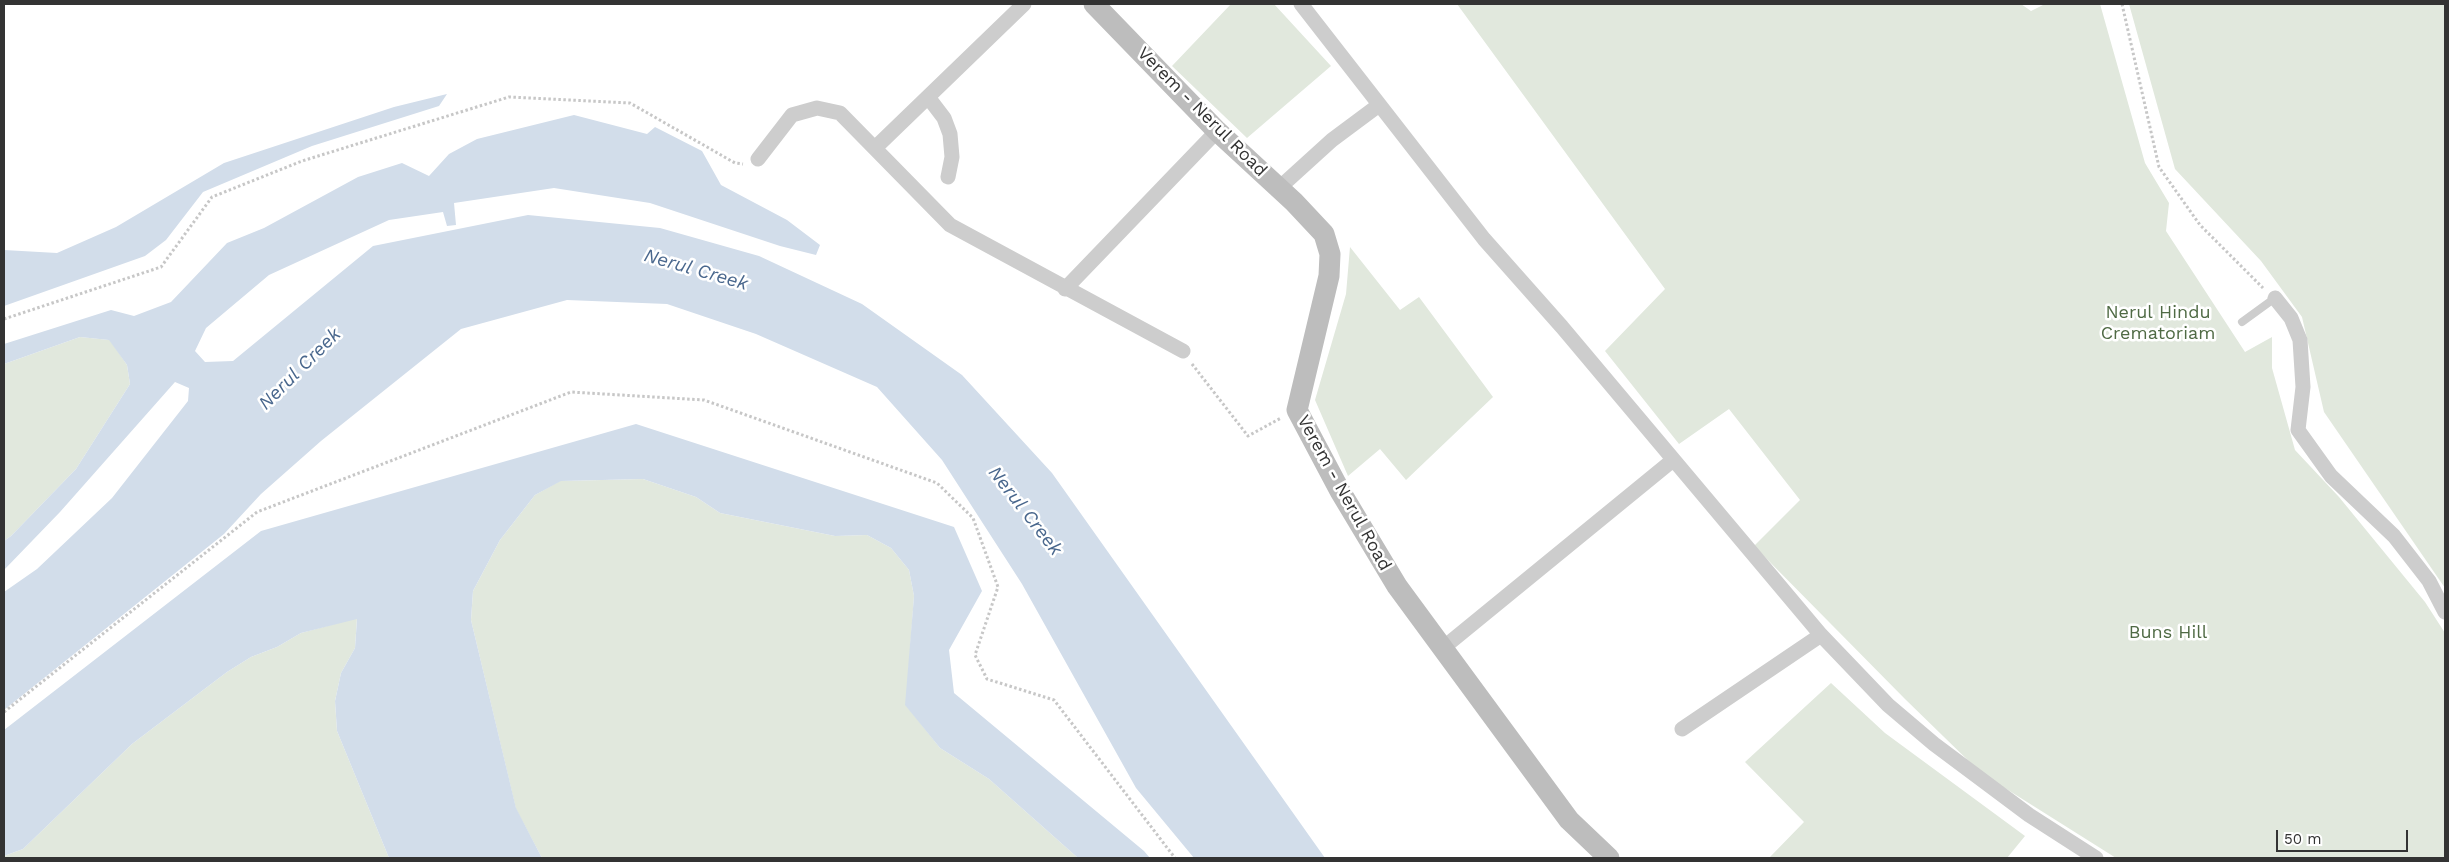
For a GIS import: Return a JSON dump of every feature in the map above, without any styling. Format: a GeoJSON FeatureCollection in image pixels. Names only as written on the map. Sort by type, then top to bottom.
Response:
{"type":"FeatureCollection","features":[{"type":"Feature","properties":{"kind":"main road","name":"Verem - Nerul Road"},"geometry":{"type":"LineString","coordinates":[[1094,4],[1217,131],[1321,230],[1327,241],[1330,254],[1327,290],[1297,410],[1340,491],[1397,586],[1569,820],[1609,858]]}},
{"type":"Feature","properties":{"kind":"street"},"geometry":{"type":"LineString","coordinates":[[874,148],[1024,4]]}},
{"type":"Feature","properties":{"kind":"street"},"geometry":{"type":"LineString","coordinates":[[1301,4],[1484,239],[1562,328],[1821,635],[1888,705],[1934,744],[2029,814],[2096,858]]}},
{"type":"Feature","properties":{"kind":"street"},"geometry":{"type":"LineString","coordinates":[[928,97],[944,118],[950,134],[952,157],[948,178]]}},
{"type":"Feature","properties":{"kind":"street"},"geometry":{"type":"LineString","coordinates":[[1278,189],[1332,140],[1379,105]]}},
{"type":"Feature","properties":{"kind":"street"},"geometry":{"type":"LineString","coordinates":[[758,160],[792,115],[817,108],[840,113],[950,225],[1183,351]]}},
{"type":"Feature","properties":{"kind":"street"},"geometry":{"type":"LineString","coordinates":[[1065,288],[1217,131]]}},
{"type":"Feature","properties":{"kind":"street"},"geometry":{"type":"LineString","coordinates":[[2274,298],[2291,318],[2300,340],[2303,387],[2298,430],[2331,476],[2394,536],[2428,581],[2445,612]]}},
{"type":"Feature","properties":{"kind":"street"},"geometry":{"type":"LineString","coordinates":[[1443,648],[1673,460]]}},
{"type":"Feature","properties":{"kind":"street"},"geometry":{"type":"LineString","coordinates":[[1682,729],[1821,635]]}},
{"type":"Feature","properties":{"kind":"lane"},"geometry":{"type":"LineString","coordinates":[[2242,322],[2274,298]]}},
{"type":"Feature","properties":{"kind":"path"},"geometry":{"type":"LineString","coordinates":[[2122,4],[2159,167],[2200,225],[2274,298]]}},
{"type":"Feature","properties":{"kind":"path"},"geometry":{"type":"LineString","coordinates":[[4,319],[161,267],[212,197],[302,162],[509,97],[630,103],[735,163],[749,164],[758,160]]}},
{"type":"Feature","properties":{"kind":"path"},"geometry":{"type":"LineString","coordinates":[[1183,351],[1248,436],[1297,410]]}},
{"type":"Feature","properties":{"kind":"path"},"geometry":{"type":"LineString","coordinates":[[4,712],[258,512],[571,392],[704,400],[937,483],[967,512],[973,518],[998,587],[975,655],[987,678],[1054,700],[1175,858]]}},
{"type":"Feature","properties":{"kind":"green space"},"geometry":{"type":"Polygon","coordinates":[[[1231,4],[1274,4],[1331,66],[1247,138],[1172,66],[1231,4]]]}},
{"type":"Feature","properties":{"kind":"green space","name":"Buns Hill"},"geometry":{"type":"Polygon","coordinates":[[[1457,4],[2021,4],[2031,11],[2045,4],[2100,4],[2145,163],[2169,203],[2166,231],[2245,352],[2272,337],[2272,368],[2295,450],[2339,497],[2425,602],[2445,633],[2445,858],[2116,858],[1981,773],[1754,546],[1800,500],[1729,409],[1679,444],[1605,351],[1665,289],[1457,4]]]}},
{"type":"Feature","properties":{"kind":"green space"},"geometry":{"type":"Polygon","coordinates":[[[2129,4],[2445,4],[2445,588],[2324,412],[2302,317],[2261,261],[2175,169],[2129,4]]]}},
{"type":"Feature","properties":{"kind":"green space"},"geometry":{"type":"Polygon","coordinates":[[[1350,247],[1400,310],[1419,297],[1493,397],[1406,480],[1380,449],[1348,476],[1315,400],[1346,294],[1350,247]]]}},
{"type":"Feature","properties":{"kind":"green space"},"geometry":{"type":"Polygon","coordinates":[[[80,337],[110,340],[127,365],[130,384],[76,469],[4,541],[4,364],[80,337]]]}},
{"type":"Feature","properties":{"kind":"green space"},"geometry":{"type":"Polygon","coordinates":[[[643,479],[696,497],[720,513],[835,536],[867,535],[891,548],[909,570],[914,596],[906,705],[940,748],[989,779],[1078,858],[542,858],[516,809],[471,620],[473,591],[500,540],[535,495],[560,481],[643,479]]]}},
{"type":"Feature","properties":{"kind":"green space"},"geometry":{"type":"Polygon","coordinates":[[[357,618],[355,648],[341,673],[335,701],[337,731],[389,858],[4,858],[4,856],[23,849],[132,744],[227,672],[251,657],[277,647],[301,633],[357,618]]]}},
{"type":"Feature","properties":{"kind":"green space"},"geometry":{"type":"Polygon","coordinates":[[[1831,683],[1885,733],[2025,836],[2007,858],[1769,858],[1804,822],[1745,762],[1831,683]]]}},
{"type":"Feature","properties":{"kind":"water"},"geometry":{"type":"Polygon","coordinates":[[[447,94],[439,106],[312,146],[203,192],[166,240],[145,256],[4,306],[4,250],[57,253],[116,227],[224,163],[394,107],[447,94]]]}},
{"type":"Feature","properties":{"kind":"water","name":"Nerul Creek"},"geometry":{"type":"Polygon","coordinates":[[[574,115],[647,134],[655,127],[702,151],[721,185],[787,220],[820,245],[816,255],[780,246],[650,203],[554,188],[454,203],[456,225],[447,226],[443,212],[389,220],[269,275],[206,328],[195,351],[205,362],[233,361],[373,246],[528,215],[660,228],[759,256],[862,304],[962,375],[1052,473],[1325,858],[1194,858],[1136,788],[1022,584],[942,460],[877,387],[756,334],[667,304],[567,300],[461,329],[321,441],[261,494],[224,534],[4,710],[4,592],[37,569],[112,498],[188,401],[189,388],[175,382],[60,512],[4,570],[4,541],[76,469],[130,384],[127,365],[109,340],[80,337],[4,364],[4,344],[111,310],[134,316],[171,302],[227,243],[264,228],[358,177],[402,163],[429,176],[449,154],[477,139],[574,115]]]}},
{"type":"Feature","properties":{"kind":"water"},"geometry":{"type":"Polygon","coordinates":[[[636,424],[954,527],[982,591],[949,650],[954,693],[1150,858],[1078,858],[989,779],[940,748],[905,705],[914,596],[909,570],[891,548],[867,535],[835,536],[720,513],[696,497],[643,479],[561,481],[535,495],[500,540],[473,591],[471,620],[516,808],[542,858],[389,858],[337,731],[335,701],[341,673],[355,648],[357,619],[301,633],[277,647],[251,657],[227,672],[132,744],[23,849],[4,856],[4,730],[261,531],[636,424]]]}},
{"type":"Feature","properties":{"kind":"park label","name":"Nerul Hindu Crematoriam"},"geometry":{"type":"Point","coordinates":[2158,323]}}]}
